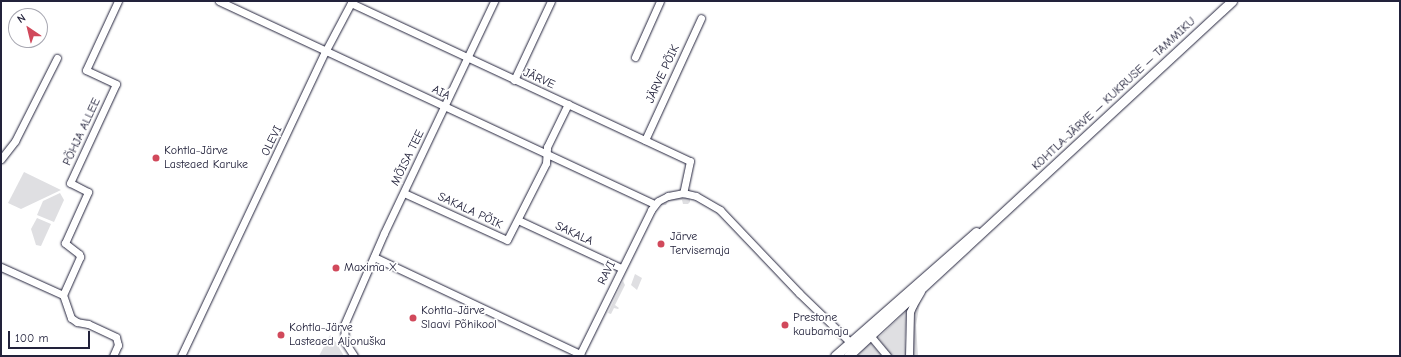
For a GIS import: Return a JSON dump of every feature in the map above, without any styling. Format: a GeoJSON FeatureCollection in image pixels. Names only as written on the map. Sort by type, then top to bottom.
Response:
{"type":"FeatureCollection","features":[{"type":"Feature","properties":{"kind":"main road","name":"KOHTLA-JÄRVE — KUKRUSE — TAMMIKU"},"geometry":{"type":"LineString","coordinates":[[868,333],[880,327],[923,288],[1232,1]]}},
{"type":"Feature","properties":{"kind":"main road","name":"KOHTLA-JÄRVE — KUKRUSE — TAMMIKU"},"geometry":{"type":"LineString","coordinates":[[868,333],[883,314],[968,238],[1029,188]]}},
{"type":"Feature","properties":{"kind":"main road"},"geometry":{"type":"LineString","coordinates":[[835,356],[853,345],[868,333]]}},
{"type":"Feature","properties":{"kind":"main road"},"geometry":{"type":"LineString","coordinates":[[848,356],[853,345]]}},
{"type":"Feature","properties":{"kind":"street","name":"PÕHJA ALLEE"},"geometry":{"type":"LineString","coordinates":[[63,295],[80,257],[79,254],[65,243],[88,192],[70,183],[116,84],[86,70],[118,1]]}},
{"type":"Feature","properties":{"kind":"street","name":"AIA"},"geometry":{"type":"LineString","coordinates":[[219,1],[325,52],[656,203]]}},
{"type":"Feature","properties":{"kind":"street","name":"MÕISA TEE"},"geometry":{"type":"LineString","coordinates":[[354,356],[345,342],[344,325],[374,257],[494,1]]}},
{"type":"Feature","properties":{"kind":"street"},"geometry":{"type":"LineString","coordinates":[[514,80],[551,1]]}},
{"type":"Feature","properties":{"kind":"street"},"geometry":{"type":"LineString","coordinates":[[635,57],[660,1]]}},
{"type":"Feature","properties":{"kind":"street","name":"OLEVI"},"geometry":{"type":"LineString","coordinates":[[181,356],[325,52],[351,2]]}},
{"type":"Feature","properties":{"kind":"street","name":"JÄRVE"},"geometry":{"type":"LineString","coordinates":[[351,2],[690,162],[682,193]]}},
{"type":"Feature","properties":{"kind":"street","name":"JÄRVE PÕIK"},"geometry":{"type":"LineString","coordinates":[[645,140],[701,18]]}},
{"type":"Feature","properties":{"kind":"street"},"geometry":{"type":"LineString","coordinates":[[1,159],[15,141],[56,58]]}},
{"type":"Feature","properties":{"kind":"street"},"geometry":{"type":"LineString","coordinates":[[518,220],[546,162],[550,142],[568,104]]}},
{"type":"Feature","properties":{"kind":"street","name":"SAKALA PÕIK"},"geometry":{"type":"LineString","coordinates":[[404,193],[507,240],[518,220]]}},
{"type":"Feature","properties":{"kind":"street"},"geometry":{"type":"LineString","coordinates":[[656,203],[668,196],[682,193],[696,196],[720,210],[799,293],[853,345]]}},
{"type":"Feature","properties":{"kind":"street","name":"RAVI"},"geometry":{"type":"LineString","coordinates":[[579,355],[656,203]]}},
{"type":"Feature","properties":{"kind":"street","name":"SAKALA"},"geometry":{"type":"LineString","coordinates":[[518,220],[622,268]]}},
{"type":"Feature","properties":{"kind":"street"},"geometry":{"type":"LineString","coordinates":[[374,257],[579,355]]}},
{"type":"Feature","properties":{"kind":"street"},"geometry":{"type":"LineString","coordinates":[[1,267],[63,295],[71,318],[77,322],[88,324],[116,337],[118,345],[113,356]]}},
{"type":"Feature","properties":{"kind":"street"},"geometry":{"type":"LineString","coordinates":[[909,356],[910,312],[912,305],[923,288]]}},
{"type":"Feature","properties":{"kind":"street"},"geometry":{"type":"LineString","coordinates":[[868,333],[887,356]]}},
{"type":"Feature","properties":{"kind":"shaded area"},"geometry":{"type":"Polygon","coordinates":[[[24,172],[61,190],[21,209],[8,203],[24,172]]]}},
{"type":"Feature","properties":{"kind":"shaded area"},"geometry":{"type":"Polygon","coordinates":[[[60,193],[64,200],[54,222],[37,215],[43,201],[60,193]]]}},
{"type":"Feature","properties":{"kind":"shaded area"},"geometry":{"type":"Polygon","coordinates":[[[686,196],[690,198],[690,202],[688,204],[683,204],[682,200],[668,201],[666,205],[658,205],[667,200],[686,196]]]}},
{"type":"Feature","properties":{"kind":"shaded area"},"geometry":{"type":"Polygon","coordinates":[[[37,218],[51,224],[41,246],[36,245],[31,229],[37,218]]]}},
{"type":"Feature","properties":{"kind":"shaded area"},"geometry":{"type":"Polygon","coordinates":[[[635,274],[642,278],[637,290],[631,285],[635,274]]]}},
{"type":"Feature","properties":{"kind":"shaded area"},"geometry":{"type":"Polygon","coordinates":[[[623,281],[625,285],[615,305],[619,308],[614,308],[611,314],[608,313],[623,281]]]}},
{"type":"Feature","properties":{"kind":"shaded area"},"geometry":{"type":"Polygon","coordinates":[[[921,297],[916,325],[918,356],[912,356],[912,314],[921,297]]]}},
{"type":"Feature","properties":{"kind":"shaded area"},"geometry":{"type":"Polygon","coordinates":[[[907,310],[905,339],[906,356],[892,356],[878,338],[907,310]]]}},
{"type":"Feature","properties":{"kind":"shaded area"},"geometry":{"type":"Polygon","coordinates":[[[330,335],[335,341],[344,356],[319,356],[330,335]]]}},
{"type":"Feature","properties":{"kind":"shaded area"},"geometry":{"type":"Polygon","coordinates":[[[871,343],[882,356],[856,356],[869,344],[871,343]]]}},
{"type":"Feature","properties":{"kind":"place","name":"Kohtla-Järve Lasteaed Karuke"},"geometry":{"type":"Point","coordinates":[156,158]}},
{"type":"Feature","properties":{"kind":"place","name":"Järve Tervisemaja"},"geometry":{"type":"Point","coordinates":[661,244]}},
{"type":"Feature","properties":{"kind":"place","name":"Maxima X"},"geometry":{"type":"Point","coordinates":[336,268]}},
{"type":"Feature","properties":{"kind":"place","name":"Kohtla-Järve Slaavi Põhikool"},"geometry":{"type":"Point","coordinates":[413,318]}},
{"type":"Feature","properties":{"kind":"place","name":"Prestone kaubamaja"},"geometry":{"type":"Point","coordinates":[785,325]}},
{"type":"Feature","properties":{"kind":"place","name":"Kohtla-Järve Lasteaed Aljonuška"},"geometry":{"type":"Point","coordinates":[281,335]}}]}
